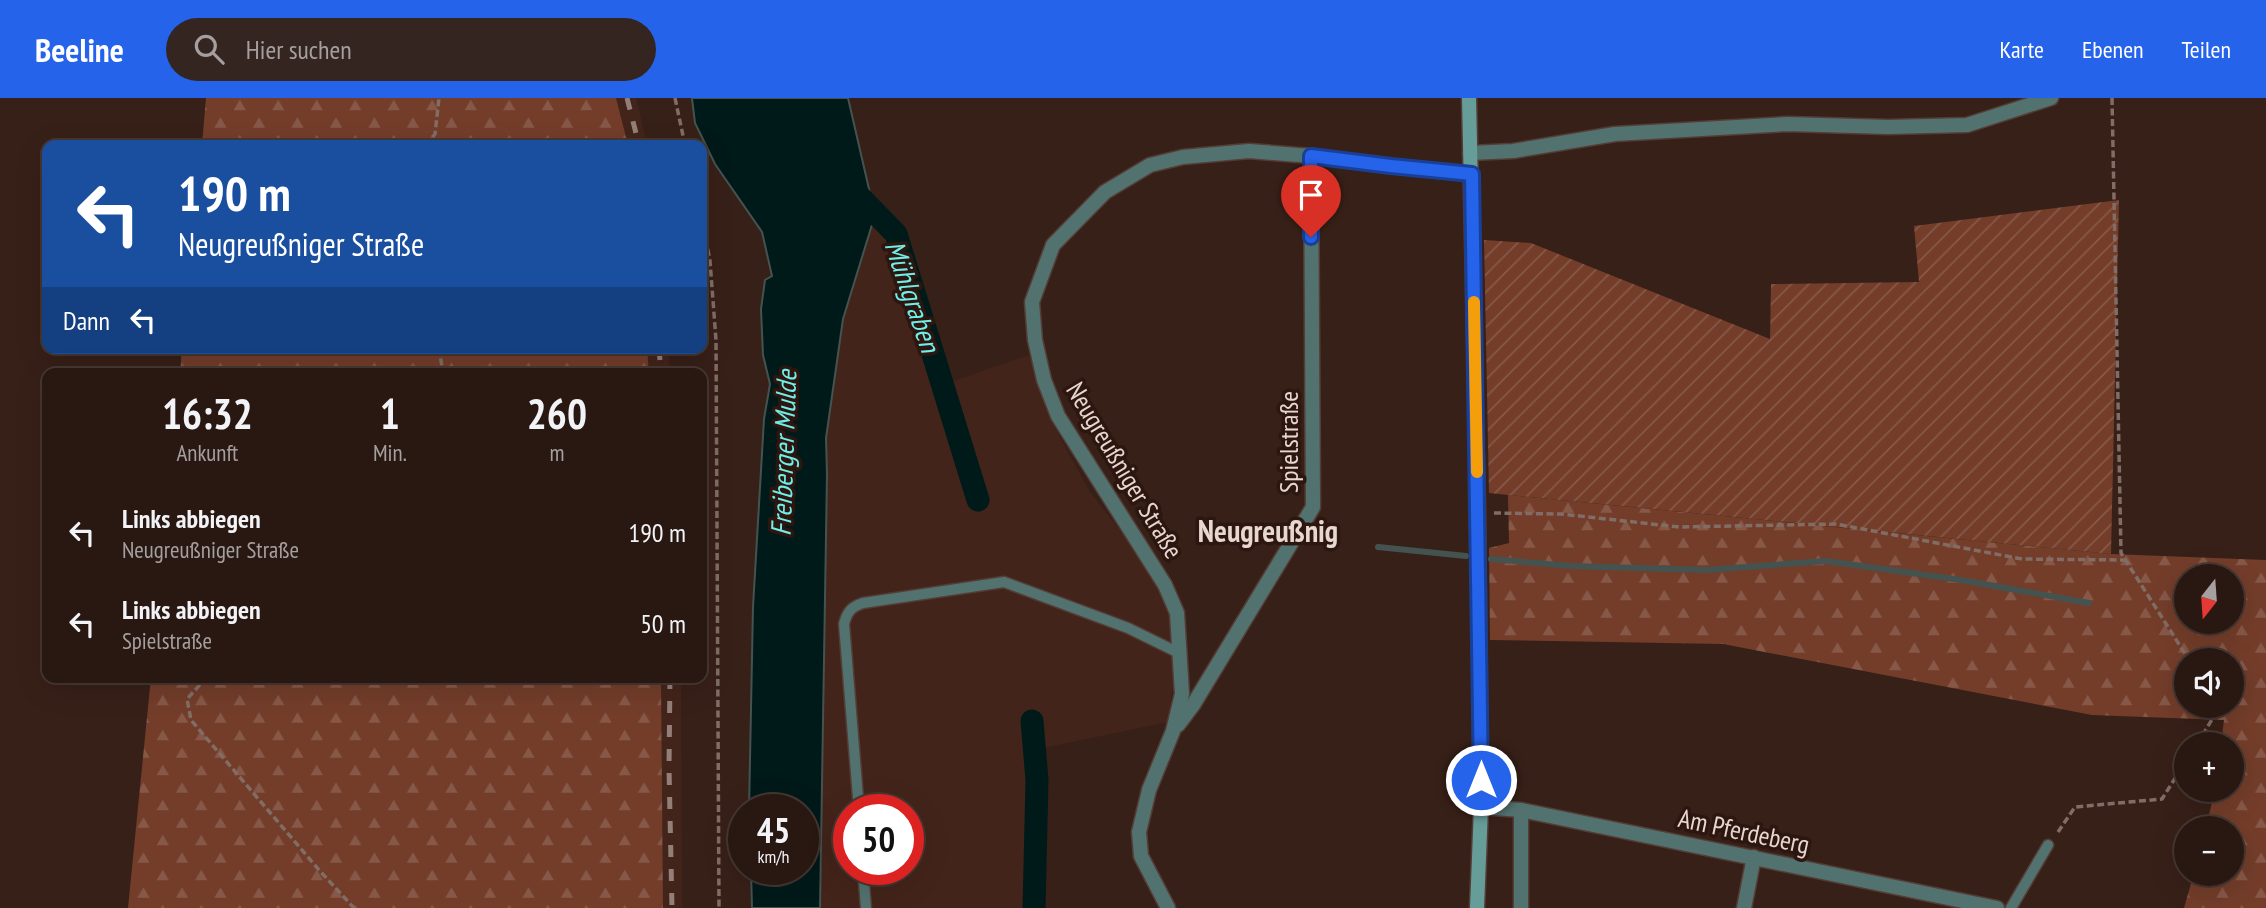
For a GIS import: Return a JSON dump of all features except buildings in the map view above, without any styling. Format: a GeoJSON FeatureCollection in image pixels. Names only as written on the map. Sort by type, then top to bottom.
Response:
{"type":"FeatureCollection","features":[{"type":"Feature","properties":{"kind":"main road"},"geometry":{"type":"LineString","coordinates":[[1469,98],[1481,807],[1477,908]]}},
{"type":"Feature","properties":{"kind":"street"},"geometry":{"type":"LineString","coordinates":[[1471,153],[1513,151],[1615,134],[1788,124],[1888,128],[1967,125],[2051,98]]}},
{"type":"Feature","properties":{"kind":"street","name":"Neugreußniger Straße"},"geometry":{"type":"LineString","coordinates":[[1168,908],[1141,856],[1139,832],[1149,790],[1173,731],[1182,694],[1177,613],[1165,585],[1058,416],[1044,380],[1035,340],[1032,302],[1053,245],[1105,192],[1150,165],[1183,157],[1250,151],[1472,174]]}},
{"type":"Feature","properties":{"kind":"street","name":"Spielstraße"},"geometry":{"type":"LineString","coordinates":[[1173,731],[1193,705],[1313,507],[1311,156]]}},
{"type":"Feature","properties":{"kind":"street","name":"Am Pferdeberg"},"geometry":{"type":"LineString","coordinates":[[1481,807],[1521,810],[1997,908]]}},
{"type":"Feature","properties":{"kind":"street"},"geometry":{"type":"LineString","coordinates":[[1521,810],[1521,908]]}},
{"type":"Feature","properties":{"kind":"street"},"geometry":{"type":"LineString","coordinates":[[1744,908],[1754,857]]}},
{"type":"Feature","properties":{"kind":"lane"},"geometry":{"type":"LineString","coordinates":[[858,794],[844,624],[846,614],[853,607],[863,603],[1004,582],[1128,628],[1181,654]]}},
{"type":"Feature","properties":{"kind":"lane"},"geometry":{"type":"LineString","coordinates":[[2011,908],[2048,845]]}},
{"type":"Feature","properties":{"kind":"lane"},"geometry":{"type":"LineString","coordinates":[[864,885],[866,908]]}},
{"type":"Feature","properties":{"kind":"path"},"geometry":{"type":"LineString","coordinates":[[430,140],[435,134],[439,98]]}},
{"type":"Feature","properties":{"kind":"path"},"geometry":{"type":"LineString","coordinates":[[675,98],[684,140]]}},
{"type":"Feature","properties":{"kind":"path"},"geometry":{"type":"LineString","coordinates":[[2112,98],[2121,554],[2181,648]]}},
{"type":"Feature","properties":{"kind":"path"},"geometry":{"type":"LineString","coordinates":[[707,245],[716,340],[719,908]]}},
{"type":"Feature","properties":{"kind":"path"},"geometry":{"type":"LineString","coordinates":[[1478,513],[1561,514],[1679,527],[1836,524],[2022,559],[2125,560]]}},
{"type":"Feature","properties":{"kind":"path"},"geometry":{"type":"LineString","coordinates":[[202,683],[187,699],[191,720],[354,908]]}},
{"type":"Feature","properties":{"kind":"path"},"geometry":{"type":"LineString","coordinates":[[2048,845],[2075,807],[2162,799],[2174,780]]}},
{"type":"Feature","properties":{"kind":"shaded area"},"geometry":{"type":"Polygon","coordinates":[[[616,98],[636,98],[646,140],[627,140],[616,98]]]}},
{"type":"Feature","properties":{"kind":"shaded area"},"geometry":{"type":"Polygon","coordinates":[[[874,221],[893,238],[936,387],[1029,355],[1051,421],[1090,492],[1159,585],[1171,616],[1173,686],[1168,722],[1024,752],[1027,785],[1027,908],[820,908],[826,438],[843,319],[874,221]]]}},
{"type":"Feature","properties":{"kind":"shaded area"},"geometry":{"type":"Polygon","coordinates":[[[647,354],[668,354],[670,368],[649,368],[647,354]]]}},
{"type":"Feature","properties":{"kind":"shaded area"},"geometry":{"type":"Polygon","coordinates":[[[661,683],[681,683],[682,908],[663,908],[661,683]]]}},
{"type":"Feature","properties":{"kind":"green space"},"geometry":{"type":"Polygon","coordinates":[[[206,98],[616,98],[627,140],[202,140],[206,98]]]}},
{"type":"Feature","properties":{"kind":"green space"},"geometry":{"type":"Polygon","coordinates":[[[2119,200],[2111,554],[1489,493],[1484,240],[1531,243],[1770,339],[1771,284],[1919,282],[1914,226],[2119,200]]]}},
{"type":"Feature","properties":{"kind":"green space"},"geometry":{"type":"Polygon","coordinates":[[[182,354],[647,354],[649,368],[180,368],[182,354]]]}},
{"type":"Feature","properties":{"kind":"green space"},"geometry":{"type":"Polygon","coordinates":[[[1508,495],[2111,554],[2266,560],[2266,908],[2184,908],[2190,886],[2244,886],[2244,816],[2209,816],[2212,802],[2244,802],[2244,732],[2222,732],[2224,720],[2092,715],[1723,644],[1490,640],[1489,548],[1509,543],[1508,495]]]}},
{"type":"Feature","properties":{"kind":"green space"},"geometry":{"type":"Polygon","coordinates":[[[150,683],[661,683],[663,908],[128,908],[150,683]]]}},
{"type":"Feature","properties":{"kind":"water","name":"Freiberger Mulde"},"geometry":{"type":"Polygon","coordinates":[[[692,98],[848,98],[875,215],[843,319],[826,438],[820,908],[752,908],[751,885],[819,885],[819,794],[749,794],[753,607],[764,419],[770,384],[763,355],[761,309],[765,280],[772,276],[762,232],[715,164],[707,148],[707,140],[703,140],[695,123],[692,98]]]}},
{"type":"Feature","properties":{"kind":"waterway","name":"Mühlgraben"},"geometry":{"type":"LineString","coordinates":[[857,194],[896,234],[978,500]]}},
{"type":"Feature","properties":{"kind":"waterway"},"geometry":{"type":"LineString","coordinates":[[1378,547],[1466,556]]}},
{"type":"Feature","properties":{"kind":"waterway"},"geometry":{"type":"LineString","coordinates":[[1491,559],[1571,566],[1706,570],[1826,561],[1961,580],[2089,603]]}},
{"type":"Feature","properties":{"kind":"waterway","name":"Mühlgraben"},"geometry":{"type":"LineString","coordinates":[[1032,721],[1037,780],[1034,908]]}},
{"type":"Feature","properties":{"kind":"railway"},"geometry":{"type":"LineString","coordinates":[[627,98],[638,140]]}},
{"type":"Feature","properties":{"kind":"railway"},"geometry":{"type":"LineString","coordinates":[[659,354],[661,368]]}},
{"type":"Feature","properties":{"kind":"railway"},"geometry":{"type":"LineString","coordinates":[[670,683],[672,908]]}},
{"type":"Feature","properties":{"kind":"slow traffic"},"geometry":{"type":"LineString","coordinates":[[1474,302],[1477,472]]}},
{"type":"Feature","properties":{"kind":"district","name":"Neugreußnig"},"geometry":{"type":"Point","coordinates":[1268,530]}},
{"type":"Feature","properties":{"kind":"route"},"geometry":{"type":"LineString","coordinates":[[1311,237],[1311,156],[1472,174],[1481,780]]}}]}
